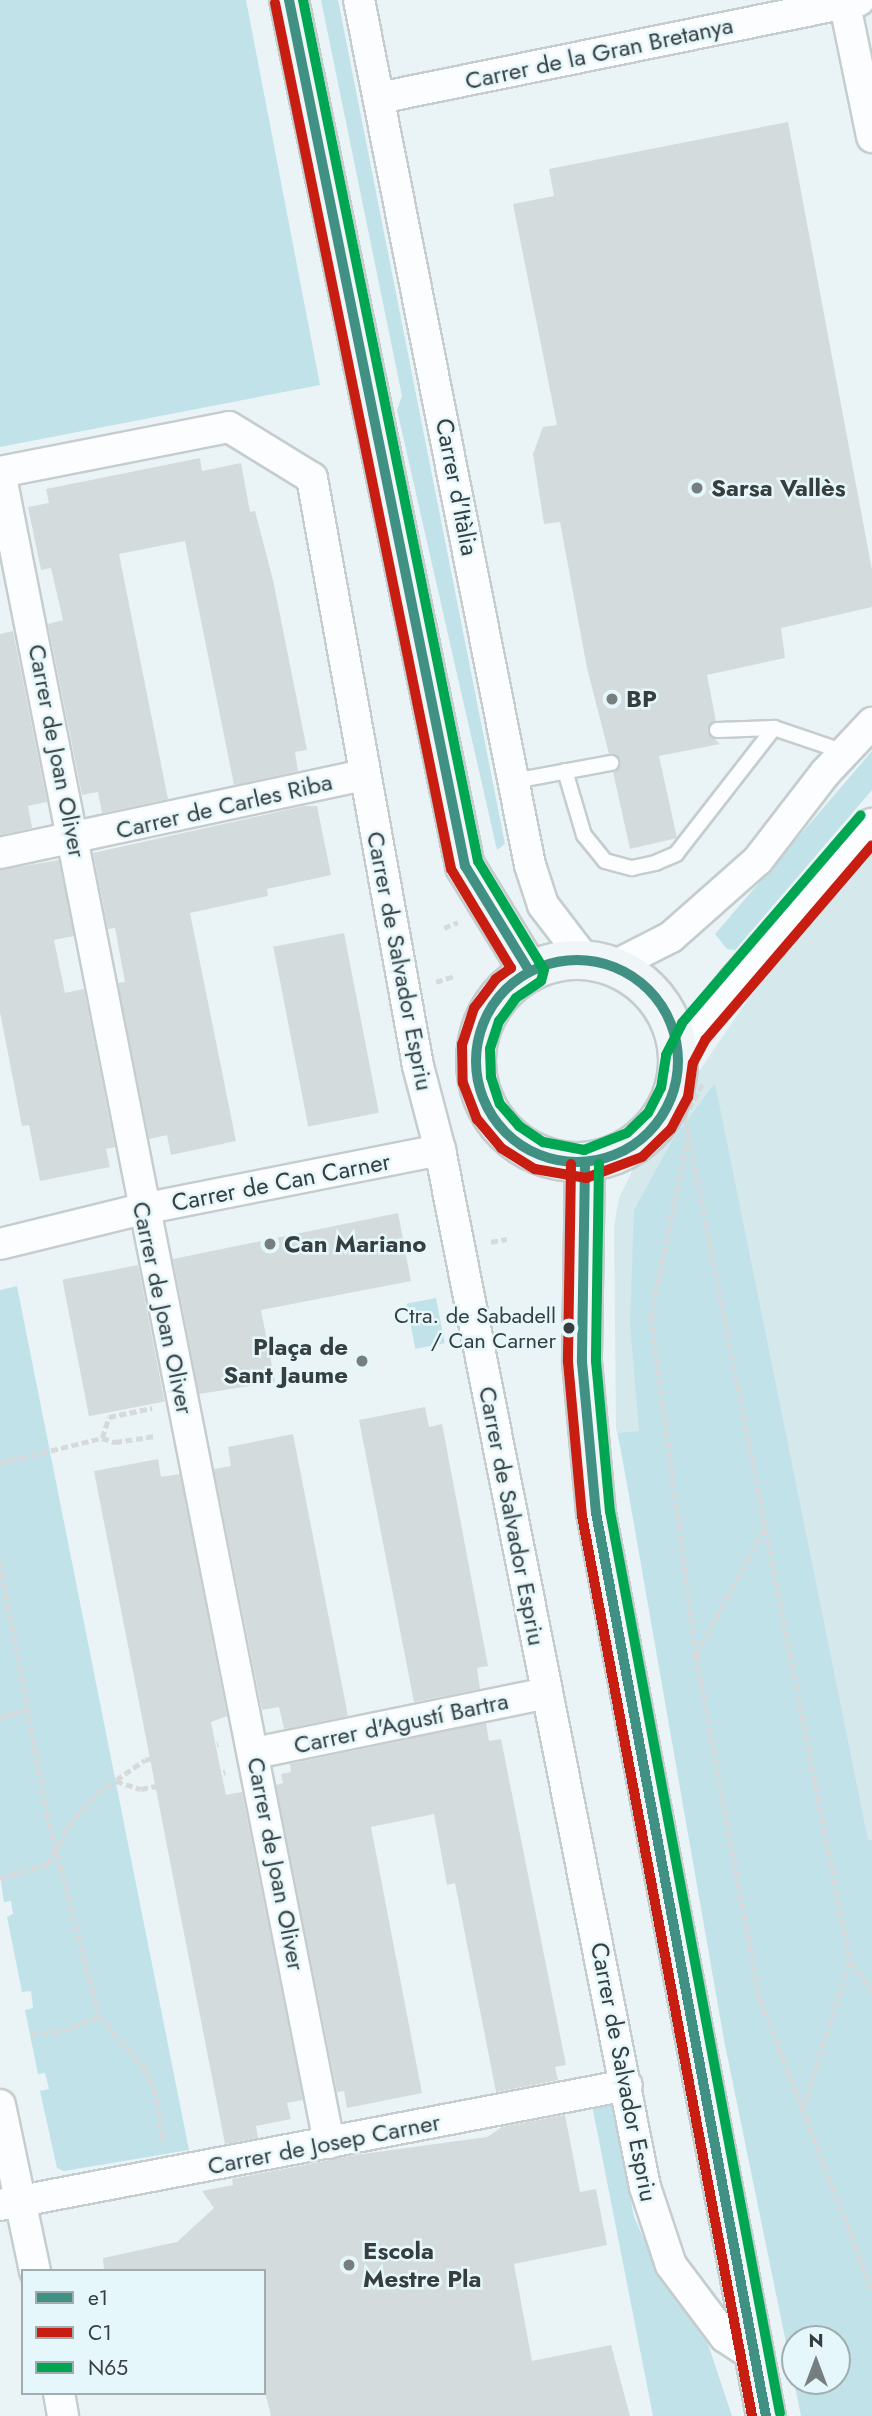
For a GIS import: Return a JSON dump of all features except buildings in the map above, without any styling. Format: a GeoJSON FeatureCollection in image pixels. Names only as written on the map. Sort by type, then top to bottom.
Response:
{"type":"FeatureCollection","features":[{"type":"Feature","properties":{"kind":"street"},"geometry":{"type":"LineString","coordinates":[[289,0],[465,866],[530,972]]}},
{"type":"Feature","properties":{"kind":"street","name":"Carrer d'Itàlia"},"geometry":{"type":"LineString","coordinates":[[359,0],[530,865],[543,905],[599,964]]}},
{"type":"Feature","properties":{"kind":"street"},"geometry":{"type":"LineString","coordinates":[[849,1],[872,137]]}},
{"type":"Feature","properties":{"kind":"street","name":"Carrer de la Gran Bretanya"},"geometry":{"type":"LineString","coordinates":[[379,98],[849,1]]}},
{"type":"Feature","properties":{"kind":"street","name":"Carrer de Salvador Espriu"},"geometry":{"type":"LineString","coordinates":[[0,472],[229,427],[312,478],[418,1066],[440,1150],[627,2085],[645,2187],[671,2265],[725,2337],[754,2356]]}},
{"type":"Feature","properties":{"kind":"street","name":"Carrer de Joan Oliver"},"geometry":{"type":"LineString","coordinates":[[0,472],[75,839],[240,1755],[329,2143]]}},
{"type":"Feature","properties":{"kind":"street"},"geometry":{"type":"LineString","coordinates":[[599,964],[671,937],[758,860],[845,752],[872,723]]}},
{"type":"Feature","properties":{"kind":"street","name":"Carrer de Carles Riba"},"geometry":{"type":"LineString","coordinates":[[0,853],[365,775]]}},
{"type":"Feature","properties":{"kind":"street"},"geometry":{"type":"LineString","coordinates":[[679,1059],[694,1031],[872,824]]}},
{"type":"Feature","properties":{"kind":"street"},"geometry":{"type":"LineString","coordinates":[[566,960],[599,964],[631,974],[657,997],[673,1026],[679,1059],[675,1092],[659,1122],[635,1145],[585,1164],[538,1155],[510,1137],[488,1111],[477,1080],[476,1047],[486,1015],[506,988],[530,972],[566,960]]}},
{"type":"Feature","properties":{"kind":"street","name":"Carrer de Can Carner"},"geometry":{"type":"LineString","coordinates":[[0,1244],[142,1209],[440,1150]]}},
{"type":"Feature","properties":{"kind":"street"},"geometry":{"type":"LineString","coordinates":[[585,1164],[582,1362],[596,1513],[766,2416]]}},
{"type":"Feature","properties":{"kind":"street","name":"Carrer d'Agustí Bartra"},"geometry":{"type":"LineString","coordinates":[[240,1755],[547,1693]]}},
{"type":"Feature","properties":{"kind":"street","name":"Carrer de Josep Carner"},"geometry":{"type":"LineString","coordinates":[[10,2203],[627,2085]]}},
{"type":"Feature","properties":{"kind":"street"},"geometry":{"type":"LineString","coordinates":[[0,2105],[10,2203],[34,2269]]}},
{"type":"Feature","properties":{"kind":"street"},"geometry":{"type":"LineString","coordinates":[[59,2395],[64,2416]]}},
{"type":"Feature","properties":{"kind":"lane"},"geometry":{"type":"LineString","coordinates":[[565,771],[584,835],[605,861],[632,868],[655,863],[676,854],[774,728]]}},
{"type":"Feature","properties":{"kind":"lane"},"geometry":{"type":"LineString","coordinates":[[718,730],[774,728],[845,752]]}},
{"type":"Feature","properties":{"kind":"lane"},"geometry":{"type":"LineString","coordinates":[[514,781],[611,762]]}},
{"type":"Feature","properties":{"kind":"path"},"geometry":{"type":"LineString","coordinates":[[436,982],[454,976]]}},
{"type":"Feature","properties":{"kind":"path"},"geometry":{"type":"LineString","coordinates":[[685,1116],[690,1130],[850,1961],[872,1990]]}},
{"type":"Feature","properties":{"kind":"path"},"geometry":{"type":"LineString","coordinates":[[690,1130],[651,1316],[696,1655],[760,1999],[872,2289]]}},
{"type":"Feature","properties":{"kind":"path"},"geometry":{"type":"LineString","coordinates":[[488,1242],[507,1239]]}},
{"type":"Feature","properties":{"kind":"path"},"geometry":{"type":"LineString","coordinates":[[102,1437],[109,1417],[155,1408]]}},
{"type":"Feature","properties":{"kind":"path"},"geometry":{"type":"LineString","coordinates":[[0,1463],[102,1437],[115,1442],[162,1434]]}},
{"type":"Feature","properties":{"kind":"path"},"geometry":{"type":"LineString","coordinates":[[696,1655],[766,1523]]}},
{"type":"Feature","properties":{"kind":"path"},"geometry":{"type":"LineString","coordinates":[[0,1562],[57,1852],[99,2016],[144,2067],[154,2088],[166,2153]]}},
{"type":"Feature","properties":{"kind":"path"},"geometry":{"type":"LineString","coordinates":[[0,1717],[29,1710]]}},
{"type":"Feature","properties":{"kind":"path"},"geometry":{"type":"LineString","coordinates":[[116,1781],[141,1789],[240,1755]]}},
{"type":"Feature","properties":{"kind":"path"},"geometry":{"type":"LineString","coordinates":[[0,1878],[48,1864],[57,1852],[68,1826],[97,1793],[145,1760],[240,1755]]}},
{"type":"Feature","properties":{"kind":"path"},"geometry":{"type":"LineString","coordinates":[[802,2112],[850,1961]]}},
{"type":"Feature","properties":{"kind":"path"},"geometry":{"type":"LineString","coordinates":[[30,2034],[62,2031],[99,2016]]}},
{"type":"Feature","properties":{"kind":"shaded area"},"geometry":{"type":"Polygon","coordinates":[[[0,0],[246,0],[320,385],[0,447],[0,0]]]}},
{"type":"Feature","properties":{"kind":"shaded area"},"geometry":{"type":"Polygon","coordinates":[[[321,0],[338,0],[505,844],[497,850],[397,410],[402,396],[321,0]]]}},
{"type":"Feature","properties":{"kind":"shaded area"},"geometry":{"type":"Polygon","coordinates":[[[872,751],[872,790],[735,950],[727,949],[715,934],[872,751]]]}},
{"type":"Feature","properties":{"kind":"shaded area"},"geometry":{"type":"Polygon","coordinates":[[[872,849],[872,2416],[851,2395],[851,2325],[796,2325],[616,1428],[614,1227],[619,1198],[635,1165],[768,970],[872,849]]]}},
{"type":"Feature","properties":{"kind":"shaded area"},"geometry":{"type":"Polygon","coordinates":[[[715,1083],[868,1840],[872,1840],[872,2416],[801,2416],[797,2395],[851,2395],[851,2325],[782,2325],[724,2040],[618,1433],[639,1431],[630,1323],[634,1210],[673,1139],[715,1083]]]}},
{"type":"Feature","properties":{"kind":"shaded area"},"geometry":{"type":"Polygon","coordinates":[[[17,1286],[189,2150],[64,2171],[57,2168],[40,2091],[49,2089],[45,2073],[38,2074],[25,2010],[33,2008],[31,1991],[22,1992],[7,1917],[13,1914],[11,1901],[4,1902],[0,1876],[0,1290],[17,1286]]]}},
{"type":"Feature","properties":{"kind":"shaded area"},"geometry":{"type":"Polygon","coordinates":[[[436,1298],[445,1343],[415,1349],[407,1304],[436,1298]]]}},
{"type":"Feature","properties":{"kind":"shaded area"},"geometry":{"type":"Polygon","coordinates":[[[612,2096],[634,2217],[662,2280],[707,2341],[732,2416],[653,2416],[591,2100],[612,2096]]]}},
{"type":"Feature","properties":{"kind":"transit line","name":"e1"},"geometry":{"type":"LineString","coordinates":[[289,0],[465,866],[530,972]]}},
{"type":"Feature","properties":{"kind":"transit line","name":"N65"},"geometry":{"type":"LineString","coordinates":[[303,0],[478,861],[544,970],[541,981],[516,998],[499,1021],[490,1049],[491,1077],[500,1104],[519,1126],[543,1142],[584,1150],[627,1133],[648,1113],[661,1088],[666,1055],[682,1023],[861,815]]}},
{"type":"Feature","properties":{"kind":"transit line","name":"C1"},"geometry":{"type":"LineString","coordinates":[[275,3],[451,869],[511,968],[496,979],[474,1008],[462,1044],[463,1083],[477,1119],[501,1148],[535,1169],[586,1178],[642,1157],[671,1129],[688,1097],[693,1063],[706,1039],[872,845]]}},
{"type":"Feature","properties":{"kind":"transit line","name":"e1"},"geometry":{"type":"LineString","coordinates":[[577,960],[616,968],[633,977],[648,990],[661,1005],[670,1022],[678,1061],[670,1100],[661,1117],[648,1132],[633,1145],[616,1154],[577,1162],[538,1154],[521,1145],[506,1132],[493,1117],[484,1100],[476,1061],[484,1022],[493,1005],[506,990],[521,977],[538,968],[577,960]]}},
{"type":"Feature","properties":{"kind":"transit line","name":"C1"},"geometry":{"type":"LineString","coordinates":[[571,1164],[568,1362],[582,1516],[752,2416]]}},
{"type":"Feature","properties":{"kind":"transit line","name":"e1"},"geometry":{"type":"LineString","coordinates":[[585,1164],[582,1362],[596,1513],[766,2416]]}},
{"type":"Feature","properties":{"kind":"transit line","name":"N65"},"geometry":{"type":"LineString","coordinates":[[599,1164],[596,1361],[610,1511],[780,2413]]}},
{"type":"Feature","properties":{"kind":"place","name":"Sarsa Vallès"},"geometry":{"type":"Point","coordinates":[697,488]}},
{"type":"Feature","properties":{"kind":"place","name":"BP"},"geometry":{"type":"Point","coordinates":[612,699]}},
{"type":"Feature","properties":{"kind":"place","name":"Can Mariano"},"geometry":{"type":"Point","coordinates":[270,1244]}},
{"type":"Feature","properties":{"kind":"place","name":"Ctra. de Sabadell / Can Carner"},"geometry":{"type":"Point","coordinates":[569,1328]}},
{"type":"Feature","properties":{"kind":"place","name":"Plaça de Sant Jaume"},"geometry":{"type":"Point","coordinates":[362,1361]}},
{"type":"Feature","properties":{"kind":"place","name":"Escola Mestre Pla"},"geometry":{"type":"Point","coordinates":[349,2265]}}]}
